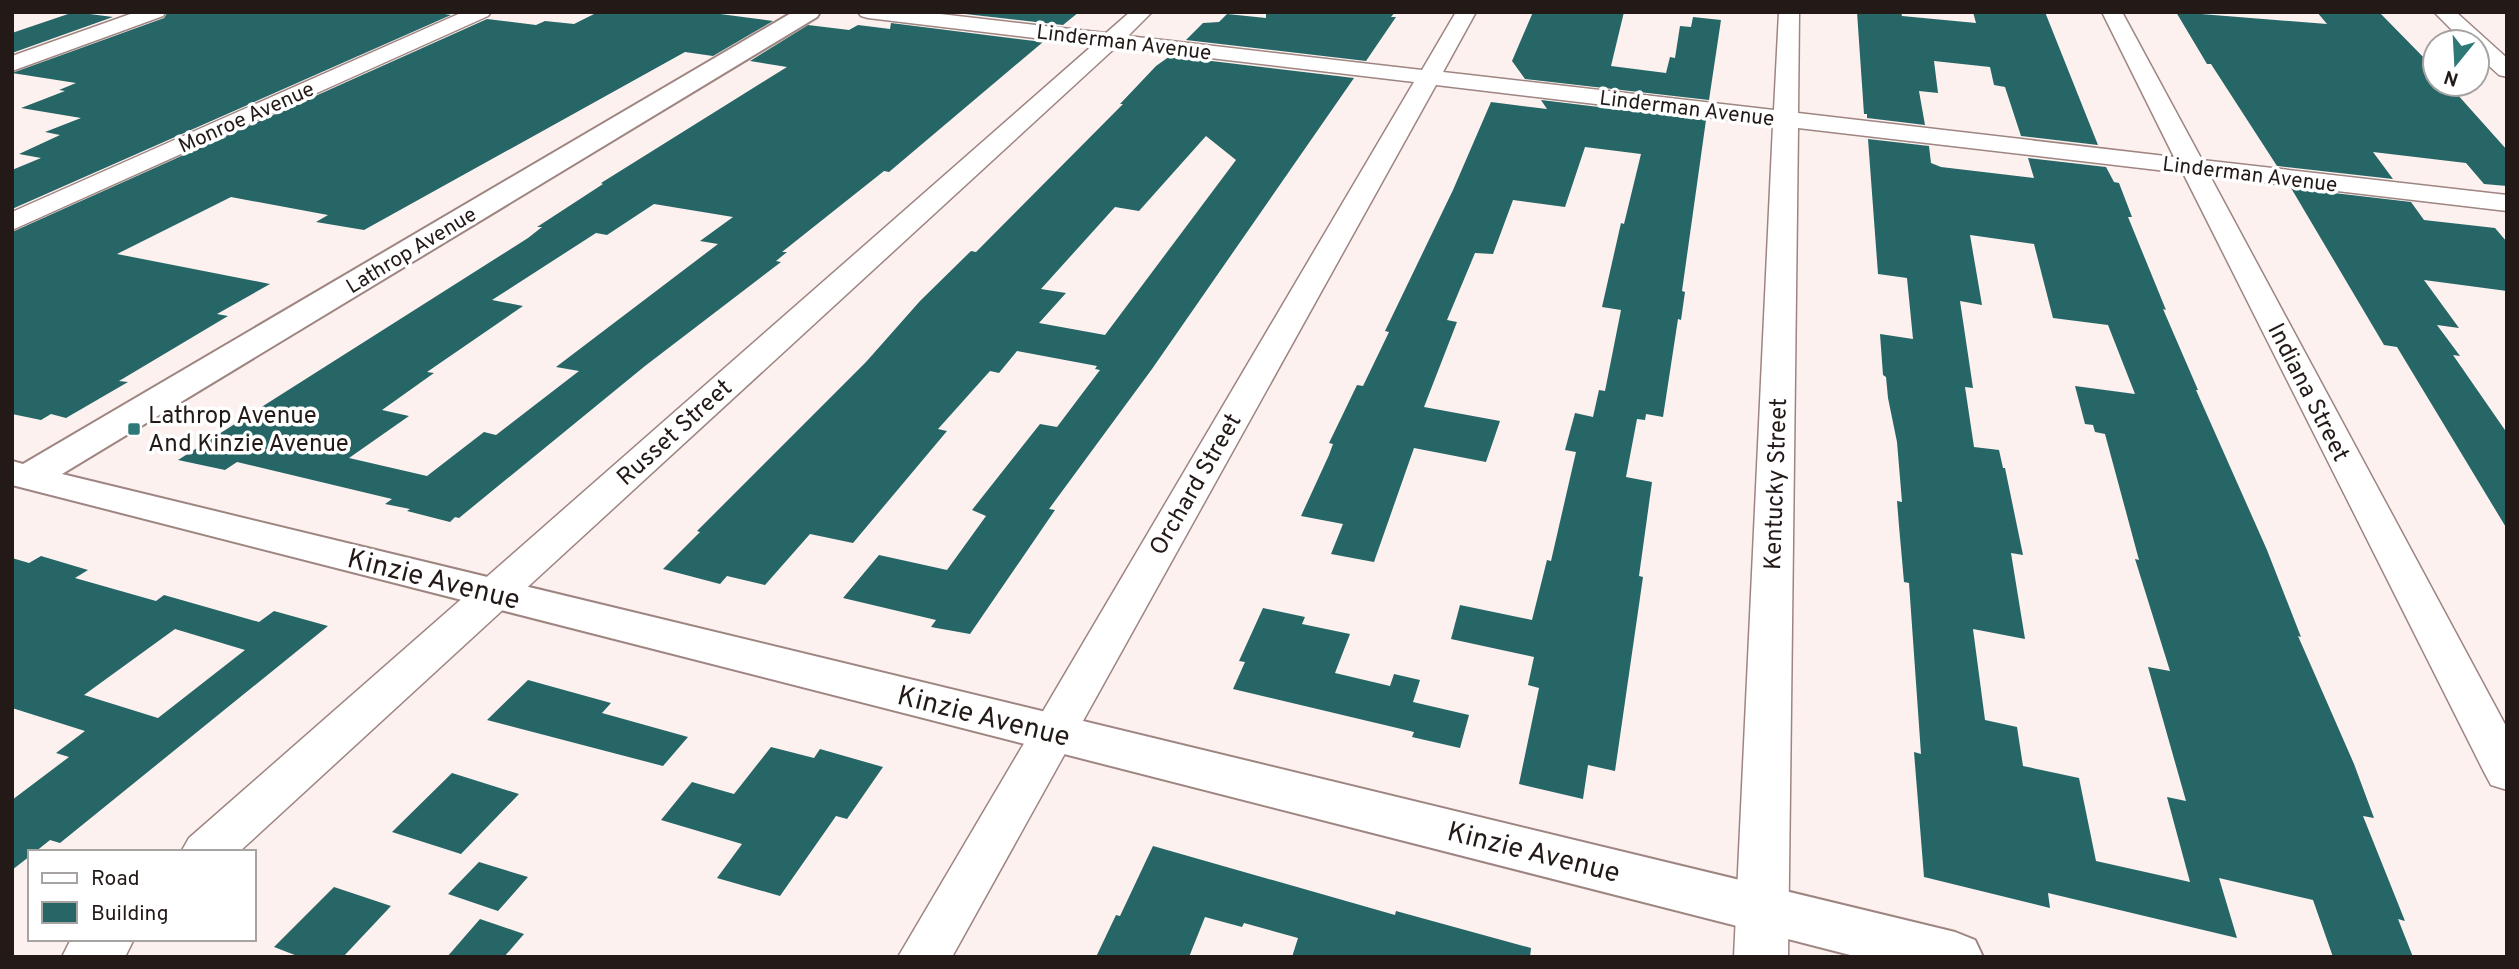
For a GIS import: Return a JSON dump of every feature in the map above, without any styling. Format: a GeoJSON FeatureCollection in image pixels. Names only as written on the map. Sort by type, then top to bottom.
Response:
{"type":"FeatureCollection","features":[{"type":"Feature","properties":{"kind":"street"},"geometry":{"type":"LineString","coordinates":[[12,64],[156,12]]}},
{"type":"Feature","properties":{"kind":"street","name":"Monroe Avenue"},"geometry":{"type":"LineString","coordinates":[[12,222],[481,12]]}},
{"type":"Feature","properties":{"kind":"street","name":"Lathrop Avenue"},"geometry":{"type":"LineString","coordinates":[[18,479],[809,12]]}},
{"type":"Feature","properties":{"kind":"street","name":"Linderman Avenue"},"geometry":{"type":"LineString","coordinates":[[868,12],[2507,203]]}},
{"type":"Feature","properties":{"kind":"street","name":"Russet Street"},"geometry":{"type":"LineString","coordinates":[[207,850],[1142,12]]}},
{"type":"Feature","properties":{"kind":"street","name":"Orchard Street"},"geometry":{"type":"LineString","coordinates":[[924,957],[1465,12]]}},
{"type":"Feature","properties":{"kind":"street","name":"Kentucky Street"},"geometry":{"type":"LineString","coordinates":[[1760,957],[1789,12]]}},
{"type":"Feature","properties":{"kind":"street","name":"Indiana Street"},"geometry":{"type":"LineString","coordinates":[[2112,12],[2507,772]]}},
{"type":"Feature","properties":{"kind":"street"},"geometry":{"type":"LineString","coordinates":[[2444,12],[2462,28]]}},
{"type":"Feature","properties":{"kind":"street"},"geometry":{"type":"LineString","coordinates":[[2491,55],[2507,70]]}},
{"type":"Feature","properties":{"kind":"street","name":"Kinzie Avenue"},"geometry":{"type":"LineString","coordinates":[[18,479],[495,593],[1955,957]]}},
{"type":"Feature","properties":{"kind":"street"},"geometry":{"type":"LineString","coordinates":[[88,957],[106,941]]}},
{"type":"Feature","properties":{"kind":"building"},"geometry":{"type":"Polygon","coordinates":[[[74,12],[113,17],[12,53],[12,33],[74,12]]]}},
{"type":"Feature","properties":{"kind":"building"},"geometry":{"type":"Polygon","coordinates":[[[168,12],[432,12],[451,15],[12,209],[12,170],[41,158],[19,154],[60,135],[45,132],[81,118],[21,108],[65,91],[59,90],[76,83],[12,73],[164,18],[168,12]]]}},
{"type":"Feature","properties":{"kind":"building"},"geometry":{"type":"Polygon","coordinates":[[[598,12],[705,12],[773,21],[713,56],[685,52],[364,230],[316,222],[328,215],[231,197],[117,254],[270,284],[217,314],[228,316],[119,381],[128,382],[66,418],[51,414],[41,420],[12,414],[12,232],[487,19],[536,25],[545,21],[574,24],[598,12]]]}},
{"type":"Feature","properties":{"kind":"building"},"geometry":{"type":"Polygon","coordinates":[[[948,12],[1079,12],[1063,25],[948,12]]]}},
{"type":"Feature","properties":{"kind":"building"},"geometry":{"type":"Polygon","coordinates":[[[1266,12],[1395,12],[1391,17],[1396,17],[1366,61],[1186,40],[1203,23],[1219,22],[1227,14],[1266,18],[1266,12]]]}},
{"type":"Feature","properties":{"kind":"building"},"geometry":{"type":"Polygon","coordinates":[[[1533,12],[1624,12],[1611,66],[1666,73],[1670,57],[1675,58],[1680,26],[1691,27],[1693,17],[1721,20],[1709,100],[1525,79],[1512,61],[1533,12]]]}},
{"type":"Feature","properties":{"kind":"building"},"geometry":{"type":"Polygon","coordinates":[[[1857,12],[1901,12],[1902,16],[1976,23],[1973,12],[2045,12],[2098,145],[2021,136],[2005,87],[1994,85],[1990,67],[1934,61],[1938,93],[1919,91],[1925,125],[1867,118],[1867,114],[1864,114],[1857,12]]]}},
{"type":"Feature","properties":{"kind":"building"},"geometry":{"type":"Polygon","coordinates":[[[2176,12],[2327,24],[2317,12],[2380,13],[2421,55],[2421,98],[2461,98],[2507,150],[2507,186],[2484,184],[2466,163],[2373,152],[2393,179],[2277,166],[2211,64],[2207,64],[2176,12]]]}},
{"type":"Feature","properties":{"kind":"building"},"geometry":{"type":"Polygon","coordinates":[[[891,23],[1043,42],[889,172],[884,171],[782,252],[787,252],[776,261],[781,262],[645,366],[459,518],[455,517],[450,522],[385,504],[392,499],[237,462],[225,470],[178,460],[528,238],[542,227],[537,227],[603,184],[601,183],[787,67],[750,61],[808,25],[849,30],[858,25],[890,29],[891,23]],[[654,204],[607,235],[596,233],[492,300],[523,306],[427,372],[434,373],[382,410],[409,416],[349,458],[427,476],[484,432],[496,435],[579,371],[556,367],[718,244],[700,241],[733,217],[654,204]]]}},
{"type":"Feature","properties":{"kind":"building"},"geometry":{"type":"Polygon","coordinates":[[[1170,56],[1354,78],[1152,369],[1049,509],[1055,510],[970,634],[931,627],[936,620],[843,598],[879,555],[947,570],[986,516],[972,510],[1040,424],[1057,427],[1100,370],[1095,369],[1097,366],[1017,351],[999,373],[990,371],[938,429],[947,431],[853,543],[810,534],[765,585],[727,576],[720,584],[663,569],[700,532],[697,531],[866,362],[920,301],[971,251],[976,252],[1123,104],[1120,104],[1156,66],[1170,56]],[[1206,136],[1139,211],[1115,207],[1041,289],[1066,293],[1039,323],[1105,335],[1236,160],[1206,136]]]}},
{"type":"Feature","properties":{"kind":"building"},"geometry":{"type":"Polygon","coordinates":[[[1541,100],[1706,120],[1682,291],[1685,292],[1681,320],[1678,319],[1663,417],[1646,414],[1645,420],[1637,419],[1626,477],[1652,482],[1639,576],[1643,577],[1615,771],[1588,765],[1583,799],[1519,784],[1539,688],[1528,685],[1534,657],[1451,639],[1460,605],[1532,620],[1547,560],[1551,561],[1576,452],[1565,450],[1575,413],[1593,417],[1599,390],[1605,391],[1621,310],[1602,307],[1621,223],[1624,224],[1641,154],[1585,147],[1565,207],[1513,200],[1493,254],[1475,253],[1447,320],[1457,322],[1424,407],[1500,421],[1486,462],[1414,448],[1374,562],[1331,554],[1343,524],[1301,516],[1329,455],[1333,444],[1329,443],[1357,385],[1363,386],[1389,332],[1385,331],[1453,190],[1491,102],[1547,109],[1541,100]]]}},
{"type":"Feature","properties":{"kind":"building"},"geometry":{"type":"Polygon","coordinates":[[[1868,139],[1929,146],[1931,163],[1941,167],[2034,178],[2028,158],[2106,167],[2114,182],[2119,183],[2132,217],[2128,217],[2166,310],[2163,309],[2267,550],[2301,637],[2298,636],[2354,764],[2374,818],[2363,816],[2405,921],[2398,919],[2413,957],[2333,957],[2313,900],[2219,878],[2237,938],[2048,893],[2050,908],[1924,877],[1914,752],[1921,754],[1909,583],[1904,582],[1897,501],[1902,502],[1897,442],[1886,377],[1883,375],[1880,334],[1913,339],[1907,278],[1878,274],[1868,139]],[[1970,235],[1982,305],[1960,301],[1973,388],[1965,387],[1974,447],[1999,450],[2023,555],[2011,553],[2025,639],[1973,629],[1985,720],[2017,727],[2023,766],[2079,778],[2096,861],[2190,882],[2167,797],[2186,801],[2148,667],[2170,671],[2135,559],[2139,560],[2105,434],[2095,432],[2093,425],[2085,424],[2075,386],[2135,394],[2108,325],[2053,318],[2034,244],[1970,235]]]}},
{"type":"Feature","properties":{"kind":"building"},"geometry":{"type":"Polygon","coordinates":[[[2291,188],[2411,202],[2424,220],[2495,228],[2507,242],[2507,291],[2424,280],[2459,328],[2437,325],[2460,356],[2453,355],[2507,433],[2507,529],[2397,347],[2384,345],[2291,188]]]}},
{"type":"Feature","properties":{"kind":"building"},"geometry":{"type":"Polygon","coordinates":[[[41,556],[88,570],[75,578],[156,601],[164,595],[259,622],[274,611],[328,626],[60,843],[50,840],[38,850],[28,850],[28,858],[12,870],[12,800],[69,757],[56,753],[85,731],[12,708],[12,558],[29,563],[41,556]],[[175,629],[84,695],[158,718],[245,650],[175,629]]]}},
{"type":"Feature","properties":{"kind":"building"},"geometry":{"type":"Polygon","coordinates":[[[1263,608],[1305,617],[1302,624],[1350,634],[1335,673],[1390,686],[1394,674],[1420,680],[1413,702],[1469,715],[1460,748],[1412,737],[1414,732],[1233,689],[1245,662],[1239,661],[1263,608]]]}},
{"type":"Feature","properties":{"kind":"building"},"geometry":{"type":"Polygon","coordinates":[[[528,680],[611,703],[602,713],[688,737],[663,766],[487,720],[528,680]]]}},
{"type":"Feature","properties":{"kind":"building"},"geometry":{"type":"Polygon","coordinates":[[[771,747],[814,758],[820,749],[883,767],[847,819],[836,816],[780,896],[717,878],[742,844],[661,820],[692,782],[734,794],[771,747]]]}},
{"type":"Feature","properties":{"kind":"building"},"geometry":{"type":"Polygon","coordinates":[[[452,773],[519,794],[461,854],[392,832],[452,773]]]}},
{"type":"Feature","properties":{"kind":"building"},"geometry":{"type":"Polygon","coordinates":[[[1153,846],[1395,915],[1396,911],[1531,948],[1530,957],[1292,957],[1298,938],[1244,923],[1242,927],[1205,917],[1189,957],[1096,957],[1116,915],[1120,916],[1153,846]]]}},
{"type":"Feature","properties":{"kind":"building"},"geometry":{"type":"Polygon","coordinates":[[[479,862],[528,877],[498,911],[448,894],[479,862]]]}},
{"type":"Feature","properties":{"kind":"building"},"geometry":{"type":"Polygon","coordinates":[[[334,887],[391,906],[343,957],[300,957],[274,947],[334,887]]]}},
{"type":"Feature","properties":{"kind":"building"},"geometry":{"type":"Polygon","coordinates":[[[480,919],[524,934],[504,957],[447,957],[480,919]]]}},
{"type":"Feature","properties":{"kind":"place","name":"Lathrop Avenue And Kinzie Avenue"},"geometry":{"type":"Point","coordinates":[134,429]}}]}
